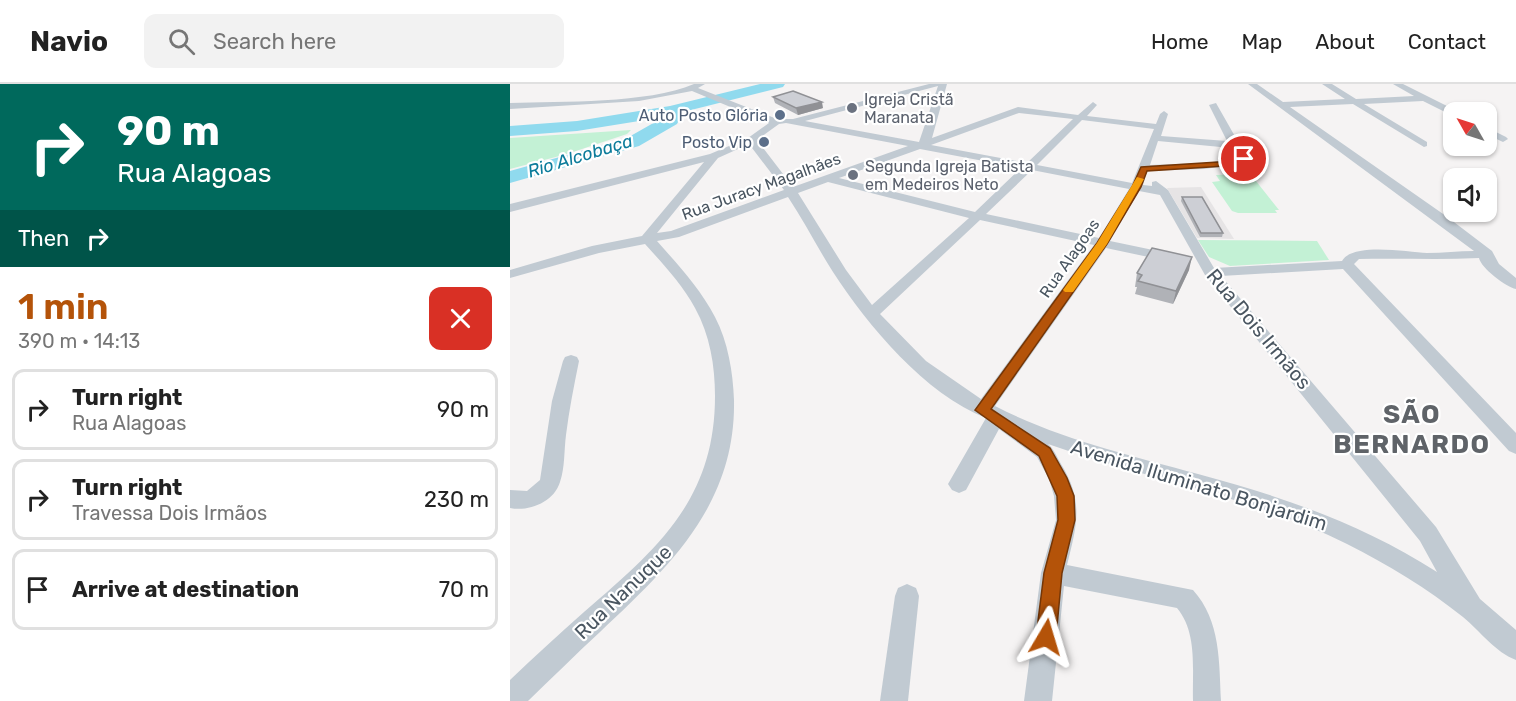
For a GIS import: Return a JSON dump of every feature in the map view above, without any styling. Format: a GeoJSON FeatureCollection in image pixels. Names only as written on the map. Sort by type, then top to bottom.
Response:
{"type":"FeatureCollection","features":[{"type":"Feature","properties":{"kind":"street"},"geometry":{"type":"LineString","coordinates":[[661,84],[671,93]]}},
{"type":"Feature","properties":{"kind":"street"},"geometry":{"type":"LineString","coordinates":[[510,208],[714,156],[752,141],[786,123],[922,84]]}},
{"type":"Feature","properties":{"kind":"street"},"geometry":{"type":"LineString","coordinates":[[786,123],[938,84]]}},
{"type":"Feature","properties":{"kind":"street"},"geometry":{"type":"LineString","coordinates":[[923,145],[943,84]]}},
{"type":"Feature","properties":{"kind":"street"},"geometry":{"type":"LineString","coordinates":[[1252,84],[1399,192],[1480,254],[1516,285]]}},
{"type":"Feature","properties":{"kind":"street"},"geometry":{"type":"LineString","coordinates":[[1326,84],[1424,144]]}},
{"type":"Feature","properties":{"kind":"street"},"geometry":{"type":"LineString","coordinates":[[1397,84],[1443,107]]}},
{"type":"Feature","properties":{"kind":"street"},"geometry":{"type":"LineString","coordinates":[[510,106],[622,99],[699,88],[751,111],[786,123],[811,125],[923,145],[1029,167],[1140,178],[1241,162],[1244,159],[1222,125],[1213,105]]}},
{"type":"Feature","properties":{"kind":"street"},"geometry":{"type":"LineString","coordinates":[[510,99],[587,93]]}},
{"type":"Feature","properties":{"kind":"street"},"geometry":{"type":"LineString","coordinates":[[1278,104],[1426,98]]}},
{"type":"Feature","properties":{"kind":"street"},"geometry":{"type":"LineString","coordinates":[[872,313],[932,260],[1093,105]]}},
{"type":"Feature","properties":{"kind":"street","name":"Rua Juracy Magalhães"},"geometry":{"type":"LineString","coordinates":[[510,274],[597,249],[674,234],[1018,110],[1080,118]]}},
{"type":"Feature","properties":{"kind":"street"},"geometry":{"type":"LineString","coordinates":[[1080,118],[1159,126],[1235,145]]}},
{"type":"Feature","properties":{"kind":"street","name":"Rua Alagoas"},"geometry":{"type":"LineString","coordinates":[[959,484],[989,414],[1102,244],[1140,178],[1159,126]]}},
{"type":"Feature","properties":{"kind":"street"},"geometry":{"type":"LineString","coordinates":[[752,141],[772,136]]}},
{"type":"Feature","properties":{"kind":"street"},"geometry":{"type":"LineString","coordinates":[[1497,136],[1503,139]]}},
{"type":"Feature","properties":{"kind":"street","name":"Avenida Iluminato Bonjardim"},"geometry":{"type":"LineString","coordinates":[[752,141],[792,192],[841,274],[872,313],[914,360],[989,414],[1068,445],[1223,490],[1338,529],[1400,560],[1471,608]]}},
{"type":"Feature","properties":{"kind":"street"},"geometry":{"type":"LineString","coordinates":[[647,238],[714,156]]}},
{"type":"Feature","properties":{"kind":"street","name":"Rua Dois Irmãos"},"geometry":{"type":"LineString","coordinates":[[1140,178],[1152,181],[1164,192],[1198,265],[1428,534],[1471,608],[1516,647]]}},
{"type":"Feature","properties":{"kind":"street"},"geometry":{"type":"LineString","coordinates":[[829,179],[977,216],[1198,265],[1347,265],[1516,446]]}},
{"type":"Feature","properties":{"kind":"street","name":"Rua Nanuque"},"geometry":{"type":"LineString","coordinates":[[510,699],[652,568],[690,523],[700,506],[714,471],[723,436],[726,397],[720,355],[708,318],[687,286],[647,238]]}},
{"type":"Feature","properties":{"kind":"street"},"geometry":{"type":"LineString","coordinates":[[1347,265],[1350,258],[1356,255],[1410,254],[1425,257],[1480,254]]}},
{"type":"Feature","properties":{"kind":"street"},"geometry":{"type":"LineString","coordinates":[[510,499],[519,502],[528,500],[546,489],[550,482],[561,401],[571,362]]}},
{"type":"Feature","properties":{"kind":"street"},"geometry":{"type":"LineString","coordinates":[[989,414],[1044,452],[1065,496],[1067,520],[1053,573],[1038,701]]}},
{"type":"Feature","properties":{"kind":"street"},"geometry":{"type":"LineString","coordinates":[[1053,573],[1184,598],[1193,607],[1199,620],[1203,642],[1207,701]]}},
{"type":"Feature","properties":{"kind":"street"},"geometry":{"type":"LineString","coordinates":[[894,701],[907,596]]}},
{"type":"Feature","properties":{"kind":"shaded area"},"geometry":{"type":"Polygon","coordinates":[[[1201,187],[1234,239],[1197,238],[1167,188],[1201,187]]]}},
{"type":"Feature","properties":{"kind":"green space"},"geometry":{"type":"Polygon","coordinates":[[[631,130],[627,134],[567,154],[510,169],[510,138],[631,130]]]}},
{"type":"Feature","properties":{"kind":"green space"},"geometry":{"type":"Polygon","coordinates":[[[1247,174],[1252,181],[1256,181],[1279,210],[1275,210],[1277,213],[1232,211],[1212,182],[1220,181],[1216,175],[1247,174]]]}},
{"type":"Feature","properties":{"kind":"green space"},"geometry":{"type":"Polygon","coordinates":[[[1198,240],[1317,241],[1329,260],[1230,266],[1209,257],[1198,240]]]}},
{"type":"Feature","properties":{"kind":"building"},"geometry":{"type":"Polygon","coordinates":[[[793,91],[822,102],[796,108],[773,97],[793,91]]]}},
{"type":"Feature","properties":{"kind":"building"},"geometry":{"type":"Polygon","coordinates":[[[1182,197],[1202,197],[1223,233],[1201,233],[1182,197]]]}},
{"type":"Feature","properties":{"kind":"building"},"geometry":{"type":"Polygon","coordinates":[[[1152,248],[1192,257],[1176,291],[1138,281],[1142,275],[1137,273],[1152,248]]]}},
{"type":"Feature","properties":{"kind":"waterway","name":"Rio Alcobaça"},"geometry":{"type":"LineString","coordinates":[[510,177],[633,142],[671,120],[676,109],[778,84]]}},
{"type":"Feature","properties":{"kind":"waterway","name":"Rio Alcobaça"},"geometry":{"type":"LineString","coordinates":[[510,131],[577,126],[675,110]]}},
{"type":"Feature","properties":{"kind":"slow traffic"},"geometry":{"type":"LineString","coordinates":[[1069,290],[1102,244],[1140,179]]}},
{"type":"Feature","properties":{"kind":"place","name":"Igreja Cristã Maranata"},"geometry":{"type":"Point","coordinates":[852,108]}},
{"type":"Feature","properties":{"kind":"place","name":"Auto Posto Glória"},"geometry":{"type":"Point","coordinates":[780,115]}},
{"type":"Feature","properties":{"kind":"place","name":"Posto Vip"},"geometry":{"type":"Point","coordinates":[764,142]}},
{"type":"Feature","properties":{"kind":"place","name":"Segunda Igreja Batista em Medeiros Neto"},"geometry":{"type":"Point","coordinates":[853,175]}},
{"type":"Feature","properties":{"kind":"district","name":"SÃO BERNARDO"},"geometry":{"type":"Point","coordinates":[1412,429]}},
{"type":"Feature","properties":{"kind":"route"},"geometry":{"type":"LineString","coordinates":[[1046,637],[1053,573],[1067,520],[1065,496],[1059,478],[1044,452],[996,417],[982,410],[1102,244],[1136,187],[1144,168],[1234,163],[1244,161],[1244,159]]}}]}
